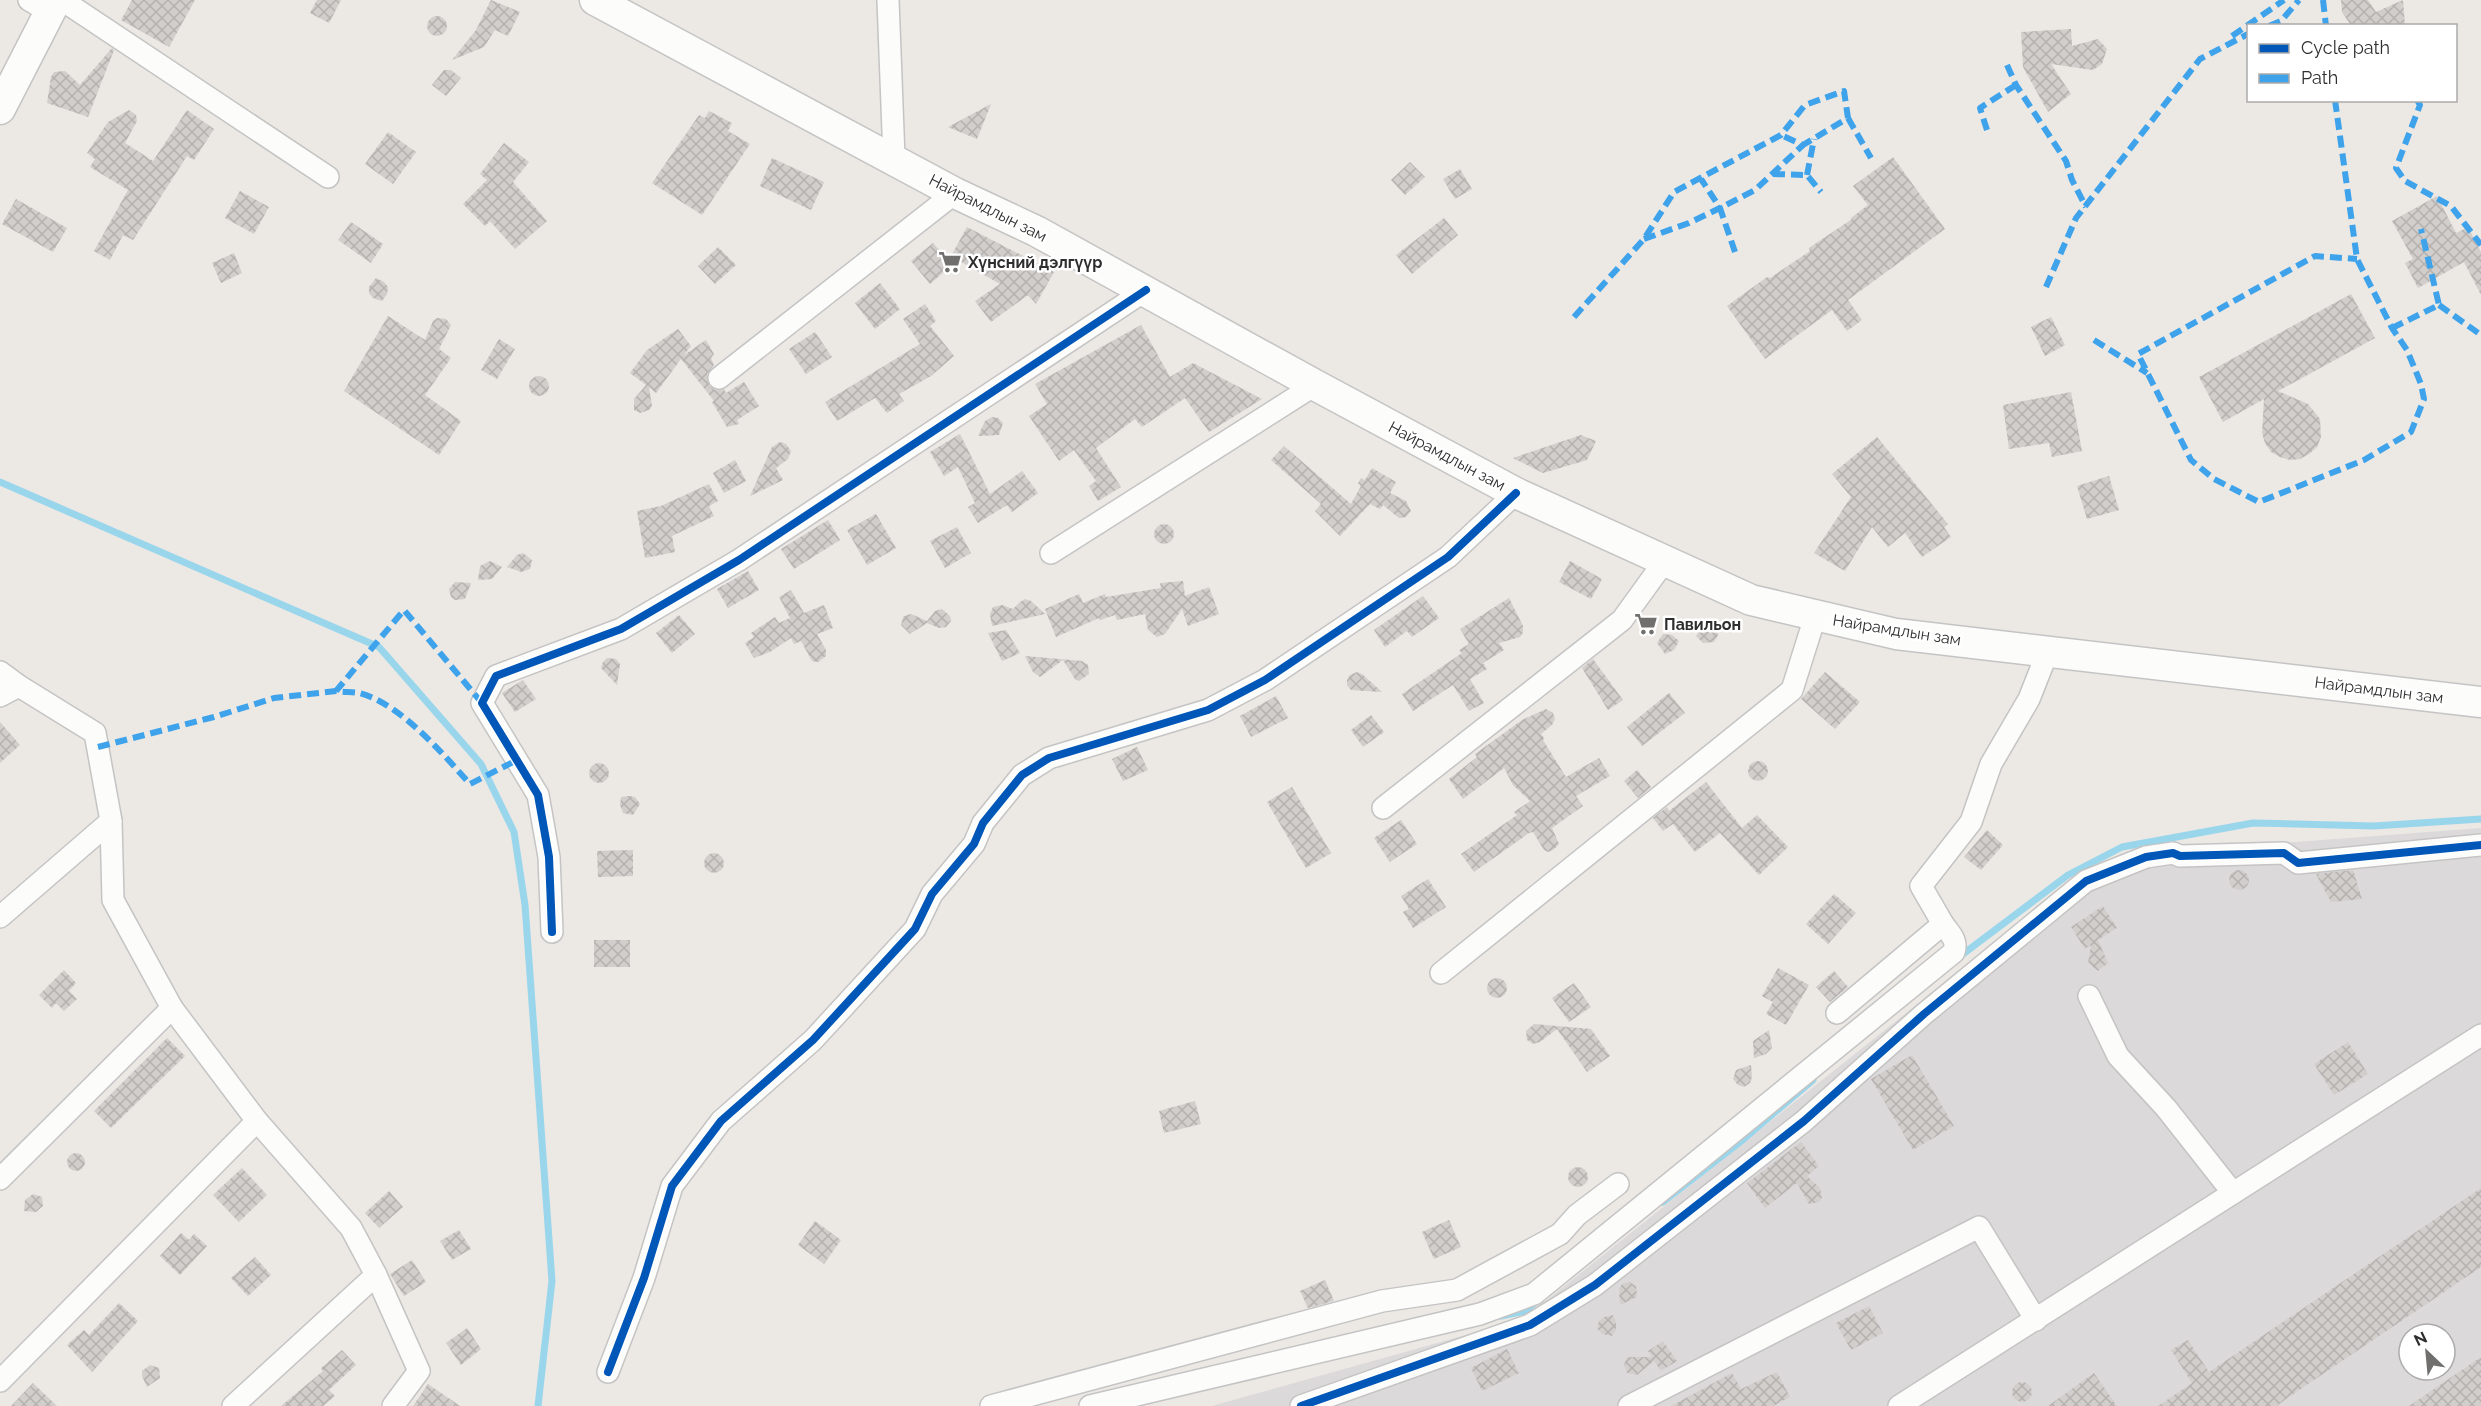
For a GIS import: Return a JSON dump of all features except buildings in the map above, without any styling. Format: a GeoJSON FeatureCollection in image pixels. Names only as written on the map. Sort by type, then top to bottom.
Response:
{"type":"FeatureCollection","features":[{"type":"Feature","properties":{"kind":"main road","name":"Найрамдлын зам"},"geometry":{"type":"LineString","coordinates":[[596,0],[894,158],[955,193],[1036,231],[1516,493],[1751,600],[1815,617],[1896,634],[2481,702]]}},
{"type":"Feature","properties":{"kind":"main road"},"geometry":{"type":"LineString","coordinates":[[0,109],[49,3]]}},
{"type":"Feature","properties":{"kind":"street"},"geometry":{"type":"LineString","coordinates":[[888,0],[894,158]]}},
{"type":"Feature","properties":{"kind":"street"},"geometry":{"type":"LineString","coordinates":[[49,3],[328,177]]}},
{"type":"Feature","properties":{"kind":"street"},"geometry":{"type":"LineString","coordinates":[[719,378],[955,193]]}},
{"type":"Feature","properties":{"kind":"street"},"geometry":{"type":"LineString","coordinates":[[552,932],[549,857],[538,795],[482,704],[496,676],[621,629],[739,560],[1146,290]]}},
{"type":"Feature","properties":{"kind":"street"},"geometry":{"type":"LineString","coordinates":[[1051,553],[1315,385]]}},
{"type":"Feature","properties":{"kind":"street"},"geometry":{"type":"LineString","coordinates":[[608,1372],[644,1278],[672,1186],[721,1121],[813,1040],[915,929],[932,894],[974,844],[983,823],[1022,775],[1049,758],[1208,710],[1264,680],[1448,557],[1516,493]]}},
{"type":"Feature","properties":{"kind":"street"},"geometry":{"type":"LineString","coordinates":[[1383,808],[1622,620],[1664,562]]}},
{"type":"Feature","properties":{"kind":"street"},"geometry":{"type":"LineString","coordinates":[[1441,973],[1792,690],[1815,617]]}},
{"type":"Feature","properties":{"kind":"street"},"geometry":{"type":"LineString","coordinates":[[1090,1406],[1480,1314],[1534,1294],[1954,952],[1955,940],[1921,886],[1971,822],[1991,764],[2029,699],[2048,651]]}},
{"type":"Feature","properties":{"kind":"street"},"geometry":{"type":"LineString","coordinates":[[0,672],[95,733],[111,821],[113,900],[172,1008],[257,1121],[351,1228],[376,1275],[418,1371],[393,1406]]}},
{"type":"Feature","properties":{"kind":"street"},"geometry":{"type":"LineString","coordinates":[[0,696],[19,686]]}},
{"type":"Feature","properties":{"kind":"street"},"geometry":{"type":"LineString","coordinates":[[0,917],[111,821]]}},
{"type":"Feature","properties":{"kind":"street"},"geometry":{"type":"LineString","coordinates":[[1301,1406],[1530,1325],[1595,1285],[1804,1121],[1924,1014],[2086,881],[2146,856],[2173,852],[2180,856],[2284,853],[2298,863],[2481,845]]}},
{"type":"Feature","properties":{"kind":"street"},"geometry":{"type":"LineString","coordinates":[[1837,1013],[1943,924]]}},
{"type":"Feature","properties":{"kind":"street"},"geometry":{"type":"LineString","coordinates":[[2089,996],[2118,1056],[2166,1108],[2234,1192]]}},
{"type":"Feature","properties":{"kind":"street"},"geometry":{"type":"LineString","coordinates":[[0,1179],[172,1008]]}},
{"type":"Feature","properties":{"kind":"street"},"geometry":{"type":"LineString","coordinates":[[1899,1406],[2481,1035]]}},
{"type":"Feature","properties":{"kind":"street"},"geometry":{"type":"LineString","coordinates":[[0,1381],[257,1121]]}},
{"type":"Feature","properties":{"kind":"street"},"geometry":{"type":"LineString","coordinates":[[990,1406],[1382,1301],[1457,1290],[1560,1234],[1577,1215],[1618,1184]]}},
{"type":"Feature","properties":{"kind":"street"},"geometry":{"type":"LineString","coordinates":[[1629,1406],[1979,1227],[2036,1320]]}},
{"type":"Feature","properties":{"kind":"street"},"geometry":{"type":"LineString","coordinates":[[232,1406],[376,1275]]}},
{"type":"Feature","properties":{"kind":"shaded area"},"geometry":{"type":"Polygon","coordinates":[[[2481,828],[2481,1406],[1212,1406],[1523,1319],[2074,879],[2126,855],[2481,828]]]}},
{"type":"Feature","properties":{"kind":"waterway"},"geometry":{"type":"LineString","coordinates":[[0,482],[379,647],[481,764],[514,832],[525,905],[552,1281],[538,1406]]}},
{"type":"Feature","properties":{"kind":"waterway"},"geometry":{"type":"LineString","coordinates":[[1959,957],[2068,875],[2122,847],[2253,823],[2374,826],[2481,819]]}},
{"type":"Feature","properties":{"kind":"waterway"},"geometry":{"type":"LineString","coordinates":[[1663,1202],[1740,1142],[1813,1080]]}},
{"type":"Feature","properties":{"kind":"waterway"},"geometry":{"type":"LineString","coordinates":[[1501,1316],[1525,1311],[1537,1301]]}},
{"type":"Feature","properties":{"kind":"marked path"},"geometry":{"type":"LineString","coordinates":[[2249,24],[2284,0]]}},
{"type":"Feature","properties":{"kind":"marked path"},"geometry":{"type":"LineString","coordinates":[[2274,24],[2281,21],[2299,0]]}},
{"type":"Feature","properties":{"kind":"marked path"},"geometry":{"type":"LineString","coordinates":[[2323,0],[2326,24]]}},
{"type":"Feature","properties":{"kind":"marked path"},"geometry":{"type":"LineString","coordinates":[[2232,36],[2247,26]]}},
{"type":"Feature","properties":{"kind":"marked path"},"geometry":{"type":"LineString","coordinates":[[2046,287],[2076,218],[2200,59],[2247,35]]}},
{"type":"Feature","properties":{"kind":"marked path"},"geometry":{"type":"LineString","coordinates":[[2007,65],[2016,85],[2066,161],[2072,180],[2086,207]]}},
{"type":"Feature","properties":{"kind":"marked path"},"geometry":{"type":"LineString","coordinates":[[1987,130],[1980,108],[2016,85]]}},
{"type":"Feature","properties":{"kind":"marked path"},"geometry":{"type":"LineString","coordinates":[[1574,317],[1644,239],[1674,192],[1781,135],[1805,105],[1844,91],[1848,118],[1803,145],[1781,135]]}},
{"type":"Feature","properties":{"kind":"marked path"},"geometry":{"type":"LineString","coordinates":[[2335,102],[2357,259]]}},
{"type":"Feature","properties":{"kind":"marked path"},"geometry":{"type":"LineString","coordinates":[[2418,102],[2420,105],[2396,168],[2405,181],[2451,206],[2481,245]]}},
{"type":"Feature","properties":{"kind":"marked path"},"geometry":{"type":"LineString","coordinates":[[1848,118],[1871,158]]}},
{"type":"Feature","properties":{"kind":"marked path"},"geometry":{"type":"LineString","coordinates":[[1807,175],[1814,139]]}},
{"type":"Feature","properties":{"kind":"marked path"},"geometry":{"type":"LineString","coordinates":[[1735,252],[1720,208],[1755,190],[1803,145]]}},
{"type":"Feature","properties":{"kind":"marked path"},"geometry":{"type":"LineString","coordinates":[[1773,174],[1807,175],[1821,192]]}},
{"type":"Feature","properties":{"kind":"marked path"},"geometry":{"type":"LineString","coordinates":[[1644,239],[1689,223],[1720,208],[1701,179]]}},
{"type":"Feature","properties":{"kind":"marked path"},"geometry":{"type":"LineString","coordinates":[[2392,328],[2439,305],[2421,229]]}},
{"type":"Feature","properties":{"kind":"marked path"},"geometry":{"type":"LineString","coordinates":[[2315,256],[2357,259],[2392,328],[2407,350],[2421,384],[2424,399],[2411,432],[2364,460],[2259,502],[2214,479],[2191,460],[2138,354],[2315,256]]}},
{"type":"Feature","properties":{"kind":"marked path"},"geometry":{"type":"LineString","coordinates":[[2439,305],[2481,335]]}},
{"type":"Feature","properties":{"kind":"marked path"},"geometry":{"type":"LineString","coordinates":[[2094,340],[2147,373]]}},
{"type":"Feature","properties":{"kind":"marked path"},"geometry":{"type":"LineString","coordinates":[[482,703],[404,610],[336,691],[359,693],[390,707],[420,731],[470,784],[517,760]]}},
{"type":"Feature","properties":{"kind":"marked path"},"geometry":{"type":"LineString","coordinates":[[98,747],[214,717],[274,698],[336,691]]}},
{"type":"Feature","properties":{"kind":"cycle path"},"geometry":{"type":"LineString","coordinates":[[552,932],[549,857],[538,795],[482,703],[496,676],[621,629],[739,560],[1146,290]]}},
{"type":"Feature","properties":{"kind":"cycle path"},"geometry":{"type":"LineString","coordinates":[[608,1372],[644,1278],[672,1186],[721,1121],[813,1040],[915,929],[932,894],[974,844],[983,823],[1022,775],[1049,758],[1208,710],[1265,680],[1448,557],[1516,493]]}},
{"type":"Feature","properties":{"kind":"cycle path"},"geometry":{"type":"LineString","coordinates":[[1301,1406],[1530,1325],[1595,1285],[1804,1121],[1924,1014],[2086,881],[2146,857],[2173,853],[2180,856],[2284,853],[2298,863],[2481,845]]}},
{"type":"Feature","properties":{"kind":"place","name":"Хүнсний дэлгүүр"},"geometry":{"type":"Point","coordinates":[950,262]}},
{"type":"Feature","properties":{"kind":"place","name":"Павильон"},"geometry":{"type":"Point","coordinates":[1646,624]}}]}
